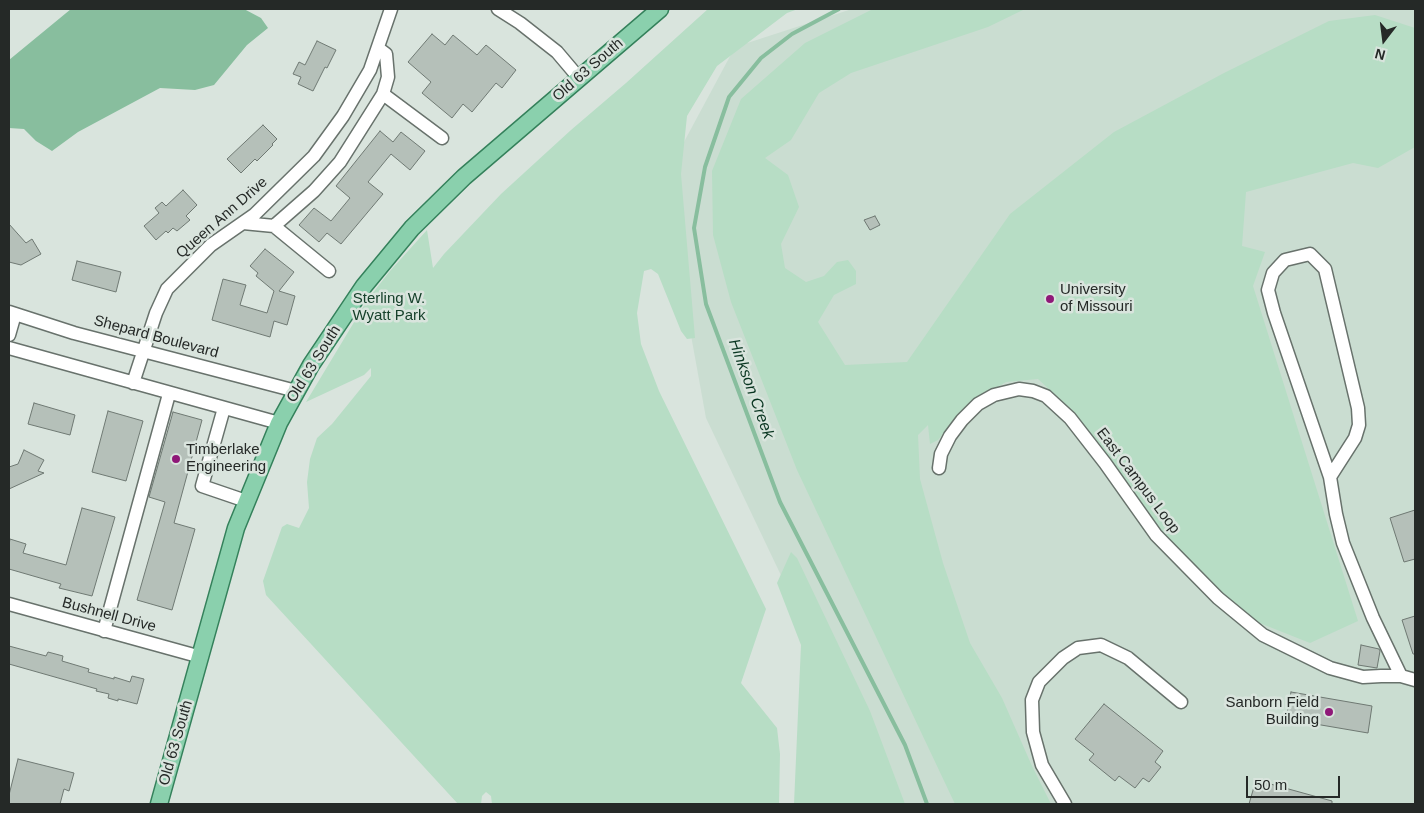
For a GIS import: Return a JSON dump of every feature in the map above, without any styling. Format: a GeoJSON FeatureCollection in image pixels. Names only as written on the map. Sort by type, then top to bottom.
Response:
{"type":"FeatureCollection","features":[{"type":"Feature","properties":{"kind":"main road","name":"Old 63 South"},"geometry":{"type":"LineString","coordinates":[[159,804],[236,528],[279,423],[311,365],[364,286],[412,228],[464,177],[660,9]]}},
{"type":"Feature","properties":{"kind":"street","name":"Queen Ann Drive"},"geometry":{"type":"LineString","coordinates":[[133,383],[156,312],[167,290],[212,245],[254,215],[314,156],[344,116],[370,70],[391,9]]}},
{"type":"Feature","properties":{"kind":"street"},"geometry":{"type":"LineString","coordinates":[[498,9],[520,22],[557,52],[580,78]]}},
{"type":"Feature","properties":{"kind":"street"},"geometry":{"type":"LineString","coordinates":[[274,226],[314,191],[340,162],[383,94],[388,78],[386,54],[378,48]]}},
{"type":"Feature","properties":{"kind":"street"},"geometry":{"type":"LineString","coordinates":[[383,94],[442,138]]}},
{"type":"Feature","properties":{"kind":"street"},"geometry":{"type":"LineString","coordinates":[[243,223],[274,226],[329,271]]}},
{"type":"Feature","properties":{"kind":"street"},"geometry":{"type":"LineString","coordinates":[[1330,477],[1355,438],[1359,425],[1359,416],[1325,269],[1310,254],[1285,260],[1273,273],[1268,290],[1274,313],[1330,477],[1343,543],[1372,618],[1401,676]]}},
{"type":"Feature","properties":{"kind":"street"},"geometry":{"type":"LineString","coordinates":[[9,335],[12,313]]}},
{"type":"Feature","properties":{"kind":"street","name":"Shepard Boulevard"},"geometry":{"type":"LineString","coordinates":[[12,313],[74,333],[296,391]]}},
{"type":"Feature","properties":{"kind":"street"},"geometry":{"type":"LineString","coordinates":[[9,348],[279,423]]}},
{"type":"Feature","properties":{"kind":"street","name":"East Campus Loop"},"geometry":{"type":"LineString","coordinates":[[939,468],[942,454],[950,436],[962,420],[978,404],[994,395],[1019,389],[1033,391],[1046,396],[1070,418],[1105,463],[1156,535],[1218,598],[1263,635],[1330,668],[1363,678],[1401,676],[1415,680]]}},
{"type":"Feature","properties":{"kind":"street"},"geometry":{"type":"LineString","coordinates":[[104,631],[169,394]]}},
{"type":"Feature","properties":{"kind":"street"},"geometry":{"type":"LineString","coordinates":[[224,408],[202,486],[246,501]]}},
{"type":"Feature","properties":{"kind":"street","name":"Bushnell Drive"},"geometry":{"type":"LineString","coordinates":[[9,604],[201,657]]}},
{"type":"Feature","properties":{"kind":"street"},"geometry":{"type":"LineString","coordinates":[[1065,804],[1042,765],[1033,732],[1032,700],[1040,682],[1064,658],[1078,648],[1101,645],[1128,658],[1181,702]]}},
{"type":"Feature","properties":{"kind":"shaded area"},"geometry":{"type":"Polygon","coordinates":[[[71,9],[244,9],[261,18],[268,28],[247,45],[214,85],[195,90],[160,88],[78,132],[52,151],[36,141],[24,129],[9,128],[9,60],[71,9]]]}},
{"type":"Feature","properties":{"kind":"shaded area","name":"University of Missouri"},"geometry":{"type":"Polygon","coordinates":[[[852,9],[1415,9],[1415,804],[890,804],[706,418],[663,181],[735,47],[852,9]]]}},
{"type":"Feature","properties":{"kind":"green space","name":"Sterling W. Wyatt Park"},"geometry":{"type":"Polygon","coordinates":[[[708,9],[798,9],[787,13],[717,66],[687,116],[681,174],[695,338],[687,339],[681,331],[658,274],[651,269],[644,271],[637,313],[641,344],[659,391],[766,609],[741,683],[777,728],[780,754],[779,804],[492,804],[491,796],[486,792],[482,796],[481,804],[458,804],[266,595],[263,581],[282,527],[287,524],[299,528],[309,508],[307,482],[310,459],[317,438],[332,424],[371,376],[371,368],[364,375],[306,402],[368,299],[427,230],[433,268],[501,194],[708,9]]]}},
{"type":"Feature","properties":{"kind":"green space"},"geometry":{"type":"Polygon","coordinates":[[[873,9],[1025,9],[988,27],[851,73],[819,93],[791,140],[765,158],[788,175],[799,207],[781,244],[785,268],[806,282],[824,276],[837,262],[848,260],[856,271],[856,284],[834,295],[818,322],[845,365],[907,362],[1010,214],[1114,132],[1224,73],[1329,21],[1375,15],[1415,28],[1415,147],[1378,168],[1353,163],[1246,192],[1242,246],[1265,252],[1253,286],[1358,621],[1310,643],[1252,620],[1159,533],[1072,410],[1038,379],[1006,382],[966,406],[938,440],[930,444],[928,425],[918,435],[920,479],[943,563],[970,643],[1002,698],[1051,804],[955,804],[797,470],[731,302],[713,235],[712,171],[741,99],[805,43],[873,9]]]}},
{"type":"Feature","properties":{"kind":"green space"},"geometry":{"type":"Polygon","coordinates":[[[791,552],[797,558],[870,711],[905,804],[794,804],[801,645],[777,583],[791,552]]]}},
{"type":"Feature","properties":{"kind":"building"},"geometry":{"type":"Polygon","coordinates":[[[432,34],[445,45],[453,35],[477,55],[486,45],[516,70],[502,88],[496,83],[472,112],[463,104],[452,118],[422,93],[431,82],[408,62],[432,34]]]}},
{"type":"Feature","properties":{"kind":"building"},"geometry":{"type":"Polygon","coordinates":[[[317,41],[336,50],[313,91],[298,84],[301,77],[293,74],[299,62],[305,65],[317,41]]]}},
{"type":"Feature","properties":{"kind":"building"},"geometry":{"type":"Polygon","coordinates":[[[263,125],[277,139],[257,161],[255,159],[241,173],[227,159],[263,125]]]}},
{"type":"Feature","properties":{"kind":"building"},"geometry":{"type":"Polygon","coordinates":[[[380,131],[393,142],[401,132],[425,151],[410,170],[391,154],[368,182],[383,194],[341,244],[327,233],[319,242],[299,225],[314,208],[331,221],[350,198],[336,186],[380,131]]]}},
{"type":"Feature","properties":{"kind":"building"},"geometry":{"type":"Polygon","coordinates":[[[183,190],[197,205],[186,216],[190,220],[177,231],[173,228],[168,233],[166,231],[156,240],[144,226],[159,213],[155,208],[162,202],[166,206],[183,190]]]}},
{"type":"Feature","properties":{"kind":"building"},"geometry":{"type":"Polygon","coordinates":[[[875,216],[880,225],[870,230],[864,220],[875,216]]]}},
{"type":"Feature","properties":{"kind":"building"},"geometry":{"type":"Polygon","coordinates":[[[9,224],[26,243],[32,239],[41,254],[21,265],[9,262],[9,224]]]}},
{"type":"Feature","properties":{"kind":"building"},"geometry":{"type":"Polygon","coordinates":[[[265,249],[294,272],[279,291],[295,296],[287,325],[274,321],[270,337],[212,320],[223,279],[246,285],[240,305],[267,313],[274,291],[256,276],[258,273],[250,266],[265,249]]]}},
{"type":"Feature","properties":{"kind":"building"},"geometry":{"type":"Polygon","coordinates":[[[77,261],[121,272],[116,292],[72,280],[77,261]]]}},
{"type":"Feature","properties":{"kind":"building"},"geometry":{"type":"Polygon","coordinates":[[[34,403],[75,415],[70,435],[28,424],[34,403]]]}},
{"type":"Feature","properties":{"kind":"building"},"geometry":{"type":"Polygon","coordinates":[[[108,411],[143,421],[126,481],[92,472],[108,411]]]}},
{"type":"Feature","properties":{"kind":"building"},"geometry":{"type":"Polygon","coordinates":[[[173,412],[202,420],[174,523],[195,529],[172,610],[137,600],[165,502],[149,497],[173,412]]]}},
{"type":"Feature","properties":{"kind":"building"},"geometry":{"type":"Polygon","coordinates":[[[24,450],[44,460],[38,471],[44,473],[9,489],[9,467],[18,464],[24,450]]]}},
{"type":"Feature","properties":{"kind":"building"},"geometry":{"type":"Polygon","coordinates":[[[82,508],[115,517],[92,596],[59,588],[61,584],[9,569],[10,539],[26,544],[23,553],[66,565],[82,508]]]}},
{"type":"Feature","properties":{"kind":"building"},"geometry":{"type":"Polygon","coordinates":[[[1415,510],[1415,559],[1404,562],[1390,518],[1415,510]]]}},
{"type":"Feature","properties":{"kind":"building"},"geometry":{"type":"Polygon","coordinates":[[[1415,616],[1415,654],[1413,654],[1402,620],[1415,616]]]}},
{"type":"Feature","properties":{"kind":"building"},"geometry":{"type":"Polygon","coordinates":[[[1361,645],[1379,649],[1377,668],[1358,665],[1361,645]]]}},
{"type":"Feature","properties":{"kind":"building"},"geometry":{"type":"Polygon","coordinates":[[[9,646],[46,656],[48,652],[63,656],[62,661],[89,669],[88,672],[114,679],[114,677],[130,682],[132,676],[144,679],[137,704],[108,698],[109,694],[96,691],[97,689],[9,664],[9,646]]]}},
{"type":"Feature","properties":{"kind":"building","name":"Sanborn Field Building"},"geometry":{"type":"Polygon","coordinates":[[[1291,692],[1372,706],[1368,733],[1286,719],[1291,692]]]}},
{"type":"Feature","properties":{"kind":"building"},"geometry":{"type":"Polygon","coordinates":[[[1104,704],[1163,751],[1155,762],[1161,767],[1149,782],[1143,778],[1135,788],[1119,776],[1115,781],[1089,760],[1094,754],[1075,739],[1104,704]]]}},
{"type":"Feature","properties":{"kind":"building"},"geometry":{"type":"Polygon","coordinates":[[[18,759],[74,773],[69,791],[64,789],[60,804],[9,804],[9,795],[18,759]]]}},
{"type":"Feature","properties":{"kind":"building"},"geometry":{"type":"Polygon","coordinates":[[[1256,780],[1332,801],[1332,804],[1249,804],[1256,780]]]}},
{"type":"Feature","properties":{"kind":"waterway","name":"Hinkson Creek"},"geometry":{"type":"LineString","coordinates":[[839,9],[792,34],[761,58],[729,97],[705,167],[694,228],[706,304],[780,502],[905,745],[927,804]]}},
{"type":"Feature","properties":{"kind":"place","name":"University of Missouri"},"geometry":{"type":"Point","coordinates":[1050,299]}},
{"type":"Feature","properties":{"kind":"place","name":"Timberlake Engineering"},"geometry":{"type":"Point","coordinates":[176,459]}},
{"type":"Feature","properties":{"kind":"place","name":"Sanborn Field Building"},"geometry":{"type":"Point","coordinates":[1329,712]}}]}
